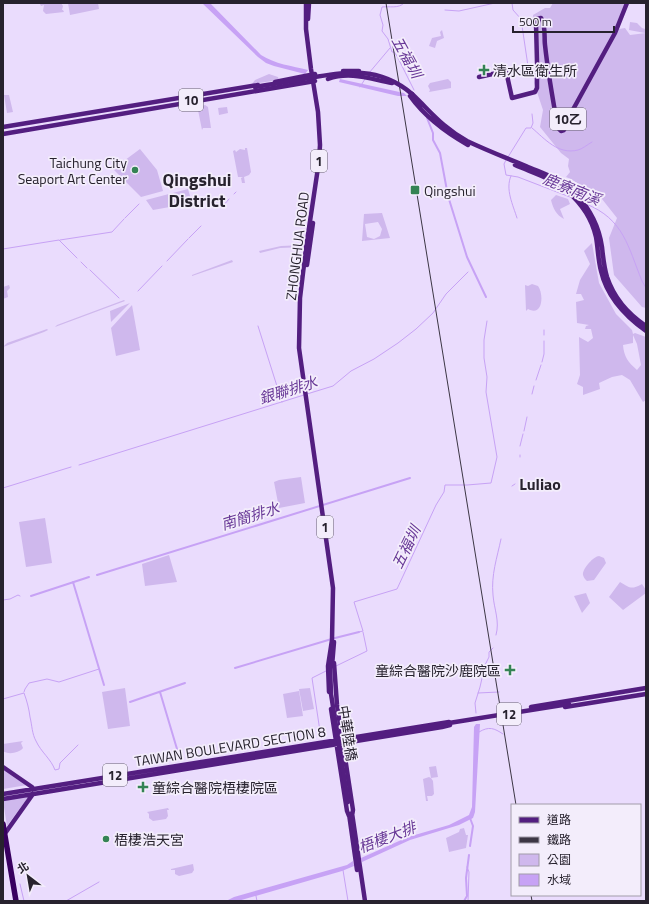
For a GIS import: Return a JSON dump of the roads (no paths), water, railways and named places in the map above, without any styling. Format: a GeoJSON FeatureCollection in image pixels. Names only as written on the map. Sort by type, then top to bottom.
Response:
{"type":"FeatureCollection","features":[{"type":"Feature","properties":{"kind":"highway"},"geometry":{"type":"LineString","coordinates":[[3,824],[15,901]]}},
{"type":"Feature","properties":{"kind":"highway"},"geometry":{"type":"LineString","coordinates":[[3,838],[15,901]]}},
{"type":"Feature","properties":{"kind":"highway"},"geometry":{"type":"LineString","coordinates":[[13,888],[15,901]]}},
{"type":"Feature","properties":{"kind":"main road","name":"ZHONGHUA ROAD"},"geometry":{"type":"LineString","coordinates":[[306,3],[306,29],[322,120],[322,159],[306,275],[302,324],[302,350],[306,396],[335,573],[337,601],[332,659]]}},
{"type":"Feature","properties":{"kind":"main road","name":"ZHONGHUA ROAD"},"geometry":{"type":"LineString","coordinates":[[309,3],[308,28],[313,75]]}},
{"type":"Feature","properties":{"kind":"main road","name":"10乙"},"geometry":{"type":"LineString","coordinates":[[479,77],[506,71],[512,98],[533,93],[537,90],[536,24],[537,19],[541,18],[543,21],[550,89],[558,128],[561,131],[564,130],[570,115],[615,33],[627,3]]}},
{"type":"Feature","properties":{"kind":"main road"},"geometry":{"type":"LineString","coordinates":[[326,73],[352,71],[365,72],[380,75],[392,83]]}},
{"type":"Feature","properties":{"kind":"main road","name":"10"},"geometry":{"type":"LineString","coordinates":[[3,133],[329,74],[352,72],[373,75],[392,83],[410,94],[430,117],[451,133],[478,148],[552,178],[571,191],[586,210],[595,226],[605,277],[609,287],[628,317],[646,331]]}},
{"type":"Feature","properties":{"kind":"main road","name":"10"},"geometry":{"type":"LineString","coordinates":[[118,108],[350,74],[371,76],[392,83]]}},
{"type":"Feature","properties":{"kind":"main road"},"geometry":{"type":"LineString","coordinates":[[3,133],[262,88],[313,75]]}},
{"type":"Feature","properties":{"kind":"main road"},"geometry":{"type":"LineString","coordinates":[[328,79],[354,75],[392,83]]}},
{"type":"Feature","properties":{"kind":"main road"},"geometry":{"type":"LineString","coordinates":[[3,128],[118,108],[315,81]]}},
{"type":"Feature","properties":{"kind":"main road"},"geometry":{"type":"LineString","coordinates":[[410,94],[420,100],[440,121],[468,139]]}},
{"type":"Feature","properties":{"kind":"main road"},"geometry":{"type":"LineString","coordinates":[[410,94],[422,110],[437,125],[468,145]]}},
{"type":"Feature","properties":{"kind":"main road"},"geometry":{"type":"LineString","coordinates":[[510,157],[553,175],[569,185],[580,196],[591,211],[600,228],[610,278],[623,308]]}},
{"type":"Feature","properties":{"kind":"main road"},"geometry":{"type":"LineString","coordinates":[[515,166],[553,182],[568,192],[578,202],[587,214],[594,229],[599,262],[604,280],[614,301],[623,308]]}},
{"type":"Feature","properties":{"kind":"main road","name":"10"},"geometry":{"type":"LineString","coordinates":[[623,308],[646,326]]}},
{"type":"Feature","properties":{"kind":"main road","name":"中華陸橋"},"geometry":{"type":"LineString","coordinates":[[332,659],[331,666],[334,699],[351,816]]}},
{"type":"Feature","properties":{"kind":"main road","name":"1"},"geometry":{"type":"LineString","coordinates":[[332,659],[353,810],[351,816],[364,901]]}},
{"type":"Feature","properties":{"kind":"main road","name":"1"},"geometry":{"type":"LineString","coordinates":[[332,659],[328,666],[328,686],[346,809],[351,816]]}},
{"type":"Feature","properties":{"kind":"main road","name":"12"},"geometry":{"type":"LineString","coordinates":[[531,709],[620,693],[646,691]]}},
{"type":"Feature","properties":{"kind":"main road","name":"12"},"geometry":{"type":"LineString","coordinates":[[449,723],[646,691]]}},
{"type":"Feature","properties":{"kind":"main road","name":"12"},"geometry":{"type":"LineString","coordinates":[[569,703],[575,706],[646,691]]}},
{"type":"Feature","properties":{"kind":"main road","name":"12"},"geometry":{"type":"LineString","coordinates":[[575,702],[620,693]]}},
{"type":"Feature","properties":{"kind":"main road","name":"TAIWAN BOULEVARD SECTION 8"},"geometry":{"type":"LineString","coordinates":[[343,740],[441,720],[449,723]]}},
{"type":"Feature","properties":{"kind":"main road","name":"TAIWAN BOULEVARD SECTION 8"},"geometry":{"type":"LineString","coordinates":[[3,795],[336,741],[442,727],[449,723]]}},
{"type":"Feature","properties":{"kind":"main road","name":"TAIWAN BOULEVARD SECTION 8"},"geometry":{"type":"LineString","coordinates":[[343,740],[449,723]]}},
{"type":"Feature","properties":{"kind":"main road","name":"TAIWAN BOULEVARD SECTION 8"},"geometry":{"type":"LineString","coordinates":[[3,795],[247,758],[336,741]]}},
{"type":"Feature","properties":{"kind":"main road","name":"TAIWAN BOULEVARD SECTION 8"},"geometry":{"type":"LineString","coordinates":[[3,795],[336,741]]}},
{"type":"Feature","properties":{"kind":"main road"},"geometry":{"type":"LineString","coordinates":[[3,767],[32,791],[6,832]]}},
{"type":"Feature","properties":{"kind":"water"},"geometry":{"type":"Polygon","coordinates":[[[202,3],[210,3],[261,55],[278,63],[308,70],[305,74],[266,63],[202,3]]]}},
{"type":"Feature","properties":{"kind":"water"},"geometry":{"type":"Polygon","coordinates":[[[340,79],[404,93],[407,96],[398,96],[339,82],[340,79]]]}},
{"type":"Feature","properties":{"kind":"water"},"geometry":{"type":"Polygon","coordinates":[[[476,724],[480,724],[475,812],[473,818],[459,825],[410,840],[362,862],[361,858],[408,837],[449,825],[469,815],[472,807],[474,727],[476,724]]]}},
{"type":"Feature","properties":{"kind":"water"},"geometry":{"type":"Polygon","coordinates":[[[353,861],[354,866],[342,871],[238,901],[226,901],[234,897],[347,865],[353,861]]]}},
{"type":"Feature","properties":{"kind":"waterway","name":"五福圳"},"geometry":{"type":"LineString","coordinates":[[404,3],[397,7],[382,7],[380,15],[383,25],[382,31],[388,39],[392,52],[394,52],[397,56],[414,90]]}},
{"type":"Feature","properties":{"kind":"waterway"},"geometry":{"type":"LineString","coordinates":[[445,10],[459,11],[495,3]]}},
{"type":"Feature","properties":{"kind":"waterway"},"geometry":{"type":"LineString","coordinates":[[512,3],[513,10],[521,19],[528,66]]}},
{"type":"Feature","properties":{"kind":"waterway"},"geometry":{"type":"LineString","coordinates":[[369,73],[390,48]]}},
{"type":"Feature","properties":{"kind":"waterway"},"geometry":{"type":"LineString","coordinates":[[360,87],[365,79]]}},
{"type":"Feature","properties":{"kind":"waterway"},"geometry":{"type":"LineString","coordinates":[[508,157],[526,128],[531,128],[533,123],[532,114]]}},
{"type":"Feature","properties":{"kind":"waterway"},"geometry":{"type":"LineString","coordinates":[[427,118],[433,133],[433,140],[440,153],[448,196],[467,257],[486,297]]}},
{"type":"Feature","properties":{"kind":"waterway"},"geometry":{"type":"LineString","coordinates":[[532,128],[552,145],[564,150],[578,150],[592,142]]}},
{"type":"Feature","properties":{"kind":"waterway","name":"鹿寮南溪"},"geometry":{"type":"LineString","coordinates":[[506,160],[504,164],[506,175],[518,177],[570,197]]}},
{"type":"Feature","properties":{"kind":"waterway"},"geometry":{"type":"LineString","coordinates":[[511,176],[509,181],[509,192],[517,218]]}},
{"type":"Feature","properties":{"kind":"waterway"},"geometry":{"type":"LineString","coordinates":[[218,205],[223,206],[229,199]]}},
{"type":"Feature","properties":{"kind":"waterway"},"geometry":{"type":"LineString","coordinates":[[125,218],[139,204]]}},
{"type":"Feature","properties":{"kind":"waterway","name":"鹿寮南溪"},"geometry":{"type":"LineString","coordinates":[[586,204],[599,210],[617,226],[623,235],[646,288]]}},
{"type":"Feature","properties":{"kind":"waterway"},"geometry":{"type":"LineString","coordinates":[[60,240],[112,232],[124,219]]}},
{"type":"Feature","properties":{"kind":"waterway"},"geometry":{"type":"LineString","coordinates":[[189,238],[201,226]]}},
{"type":"Feature","properties":{"kind":"waterway"},"geometry":{"type":"LineString","coordinates":[[167,261],[188,239]]}},
{"type":"Feature","properties":{"kind":"waterway"},"geometry":{"type":"LineString","coordinates":[[3,249],[59,240],[77,258]]}},
{"type":"Feature","properties":{"kind":"waterway"},"geometry":{"type":"LineString","coordinates":[[81,262],[87,268]]}},
{"type":"Feature","properties":{"kind":"waterway"},"geometry":{"type":"LineString","coordinates":[[138,291],[162,266]]}},
{"type":"Feature","properties":{"kind":"waterway"},"geometry":{"type":"LineString","coordinates":[[90,270],[119,298]]}},
{"type":"Feature","properties":{"kind":"waterway","name":"銀聯排水"},"geometry":{"type":"LineString","coordinates":[[307,394],[333,386],[351,371],[374,359],[398,343],[433,313],[446,294],[468,272]]}},
{"type":"Feature","properties":{"kind":"waterway","name":"五福圳"},"geometry":{"type":"LineString","coordinates":[[359,632],[363,631],[354,602],[397,589],[436,505],[444,492],[445,485],[491,483],[497,457],[486,392],[487,377],[484,358],[484,340],[487,321]]}},
{"type":"Feature","properties":{"kind":"waterway"},"geometry":{"type":"LineString","coordinates":[[258,326],[282,402]]}},
{"type":"Feature","properties":{"kind":"waterway"},"geometry":{"type":"LineString","coordinates":[[544,330],[544,335]]}},
{"type":"Feature","properties":{"kind":"waterway"},"geometry":{"type":"LineString","coordinates":[[542,362],[544,354],[544,341]]}},
{"type":"Feature","properties":{"kind":"waterway"},"geometry":{"type":"LineString","coordinates":[[536,380],[541,365]]}},
{"type":"Feature","properties":{"kind":"waterway"},"geometry":{"type":"LineString","coordinates":[[532,394],[534,386]]}},
{"type":"Feature","properties":{"kind":"waterway","name":"銀聯排水"},"geometry":{"type":"LineString","coordinates":[[79,465],[304,395]]}},
{"type":"Feature","properties":{"kind":"waterway"},"geometry":{"type":"LineString","coordinates":[[524,431],[527,417]]}},
{"type":"Feature","properties":{"kind":"waterway"},"geometry":{"type":"LineString","coordinates":[[520,446],[523,434]]}},
{"type":"Feature","properties":{"kind":"waterway","name":"銀聯排水"},"geometry":{"type":"LineString","coordinates":[[3,488],[71,467]]}},
{"type":"Feature","properties":{"kind":"waterway","name":"南簡排水"},"geometry":{"type":"LineString","coordinates":[[97,575],[410,478]]}},
{"type":"Feature","properties":{"kind":"waterway"},"geometry":{"type":"LineString","coordinates":[[496,635],[497,625],[493,595],[493,580],[501,539]]}},
{"type":"Feature","properties":{"kind":"waterway","name":"南簡排水"},"geometry":{"type":"LineString","coordinates":[[31,596],[89,577]]}},
{"type":"Feature","properties":{"kind":"waterway"},"geometry":{"type":"LineString","coordinates":[[73,582],[104,685]]}},
{"type":"Feature","properties":{"kind":"waterway"},"geometry":{"type":"LineString","coordinates":[[3,600],[10,599],[18,595],[20,596]]}},
{"type":"Feature","properties":{"kind":"waterway"},"geometry":{"type":"LineString","coordinates":[[235,668],[359,632]]}},
{"type":"Feature","properties":{"kind":"waterway"},"geometry":{"type":"LineString","coordinates":[[336,666],[367,651],[363,632]]}},
{"type":"Feature","properties":{"kind":"waterway"},"geometry":{"type":"LineString","coordinates":[[476,713],[475,703],[485,665],[489,657],[489,652],[493,648]]}},
{"type":"Feature","properties":{"kind":"waterway"},"geometry":{"type":"LineString","coordinates":[[24,692],[29,683],[47,679],[59,682],[99,669]]}},
{"type":"Feature","properties":{"kind":"waterway"},"geometry":{"type":"LineString","coordinates":[[321,738],[312,678],[326,671]]}},
{"type":"Feature","properties":{"kind":"waterway"},"geometry":{"type":"LineString","coordinates":[[130,702],[185,683]]}},
{"type":"Feature","properties":{"kind":"waterway"},"geometry":{"type":"LineString","coordinates":[[160,692],[177,749]]}},
{"type":"Feature","properties":{"kind":"waterway"},"geometry":{"type":"LineString","coordinates":[[478,693],[499,692]]}},
{"type":"Feature","properties":{"kind":"waterway"},"geometry":{"type":"LineString","coordinates":[[3,699],[24,693],[35,738],[55,770],[59,769],[60,763],[78,745]]}},
{"type":"Feature","properties":{"kind":"waterway"},"geometry":{"type":"LineString","coordinates":[[479,732],[491,728],[503,734]]}},
{"type":"Feature","properties":{"kind":"waterway"},"geometry":{"type":"LineString","coordinates":[[470,818],[473,826],[470,846]]}},
{"type":"Feature","properties":{"kind":"waterway"},"geometry":{"type":"LineString","coordinates":[[464,901],[467,896],[466,878],[469,855]]}},
{"type":"Feature","properties":{"kind":"waterway"},"geometry":{"type":"LineString","coordinates":[[467,867],[469,872],[468,901]]}},
{"type":"Feature","properties":{"kind":"waterway"},"geometry":{"type":"LineString","coordinates":[[343,870],[348,901]]}},
{"type":"Feature","properties":{"kind":"waterway"},"geometry":{"type":"LineString","coordinates":[[66,901],[99,882]]}},
{"type":"Feature","properties":{"kind":"waterway"},"geometry":{"type":"LineString","coordinates":[[20,884],[24,901]]}},
{"type":"Feature","properties":{"kind":"waterway"},"geometry":{"type":"LineString","coordinates":[[256,896],[257,901]]}},
{"type":"Feature","properties":{"kind":"railway"},"geometry":{"type":"LineString","coordinates":[[386,3],[516,804]]}},
{"type":"Feature","properties":{"kind":"railway"},"geometry":{"type":"LineString","coordinates":[[531,896],[532,901]]}},
{"type":"Feature","properties":{"kind":"place","name":"清水區衛生所"},"geometry":{"type":"Point","coordinates":[484,70]}},
{"type":"Feature","properties":{"kind":"place","name":"Taichung City Seaport Art Center"},"geometry":{"type":"Point","coordinates":[135,170]}},
{"type":"Feature","properties":{"kind":"place","name":"Qingshui"},"geometry":{"type":"Point","coordinates":[415,190]}},
{"type":"Feature","properties":{"kind":"place","name":"童綜合醫院沙鹿院區"},"geometry":{"type":"Point","coordinates":[510,670]}},
{"type":"Feature","properties":{"kind":"place","name":"童綜合醫院梧棲院區"},"geometry":{"type":"Point","coordinates":[143,787]}},
{"type":"Feature","properties":{"kind":"place","name":"梧棲浩天宮"},"geometry":{"type":"Point","coordinates":[106,839]}},
{"type":"Feature","properties":{"kind":"district","name":"Qingshui District"},"geometry":{"type":"Point","coordinates":[197,189]}},
{"type":"Feature","properties":{"kind":"district","name":"Luliao"},"geometry":{"type":"Point","coordinates":[540,484]}},
{"type":"Feature","properties":{"kind":"water label","name":"梧棲大排"},"geometry":{"type":"Point","coordinates":[387,837]}}]}
